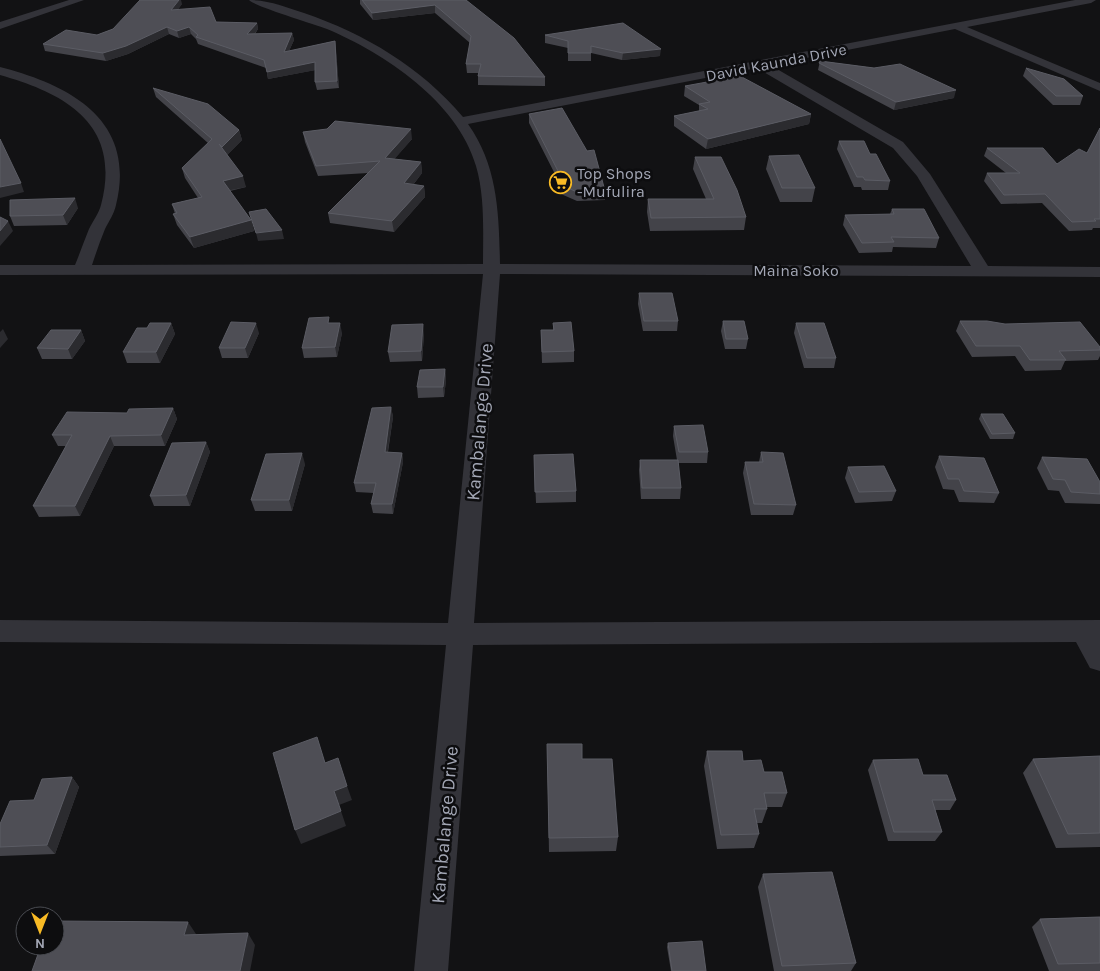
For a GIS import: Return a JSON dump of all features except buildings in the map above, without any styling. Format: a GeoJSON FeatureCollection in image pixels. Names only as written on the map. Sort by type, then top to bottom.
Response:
{"type":"FeatureCollection","features":[{"type":"Feature","properties":{"kind":"street"},"geometry":{"type":"LineString","coordinates":[[0,26],[79,0]]}},
{"type":"Feature","properties":{"kind":"street","name":"Kambalange Drive"},"geometry":{"type":"LineString","coordinates":[[254,0],[345,32],[398,61],[426,84],[461,121],[479,153],[487,188],[492,269],[462,634],[431,971]]}},
{"type":"Feature","properties":{"kind":"street","name":"David Kaunda Drive"},"geometry":{"type":"LineString","coordinates":[[461,121],[761,65],[1091,0]]}},
{"type":"Feature","properties":{"kind":"street"},"geometry":{"type":"LineString","coordinates":[[958,27],[1100,87]]}},
{"type":"Feature","properties":{"kind":"street"},"geometry":{"type":"LineString","coordinates":[[761,65],[898,145],[923,174],[982,271]]}},
{"type":"Feature","properties":{"kind":"street"},"geometry":{"type":"LineString","coordinates":[[0,71],[34,79],[70,96],[95,118],[109,145],[112,176],[109,204],[81,270]]}},
{"type":"Feature","properties":{"kind":"street","name":"Maina Soko"},"geometry":{"type":"LineString","coordinates":[[0,270],[492,269],[1100,272]]}},
{"type":"Feature","properties":{"kind":"street"},"geometry":{"type":"LineString","coordinates":[[0,631],[462,634],[1092,631],[1100,660]]}},
{"type":"Feature","properties":{"kind":"place","name":"Top Shops -Mufulira"},"geometry":{"type":"Point","coordinates":[561,182]}}]}
